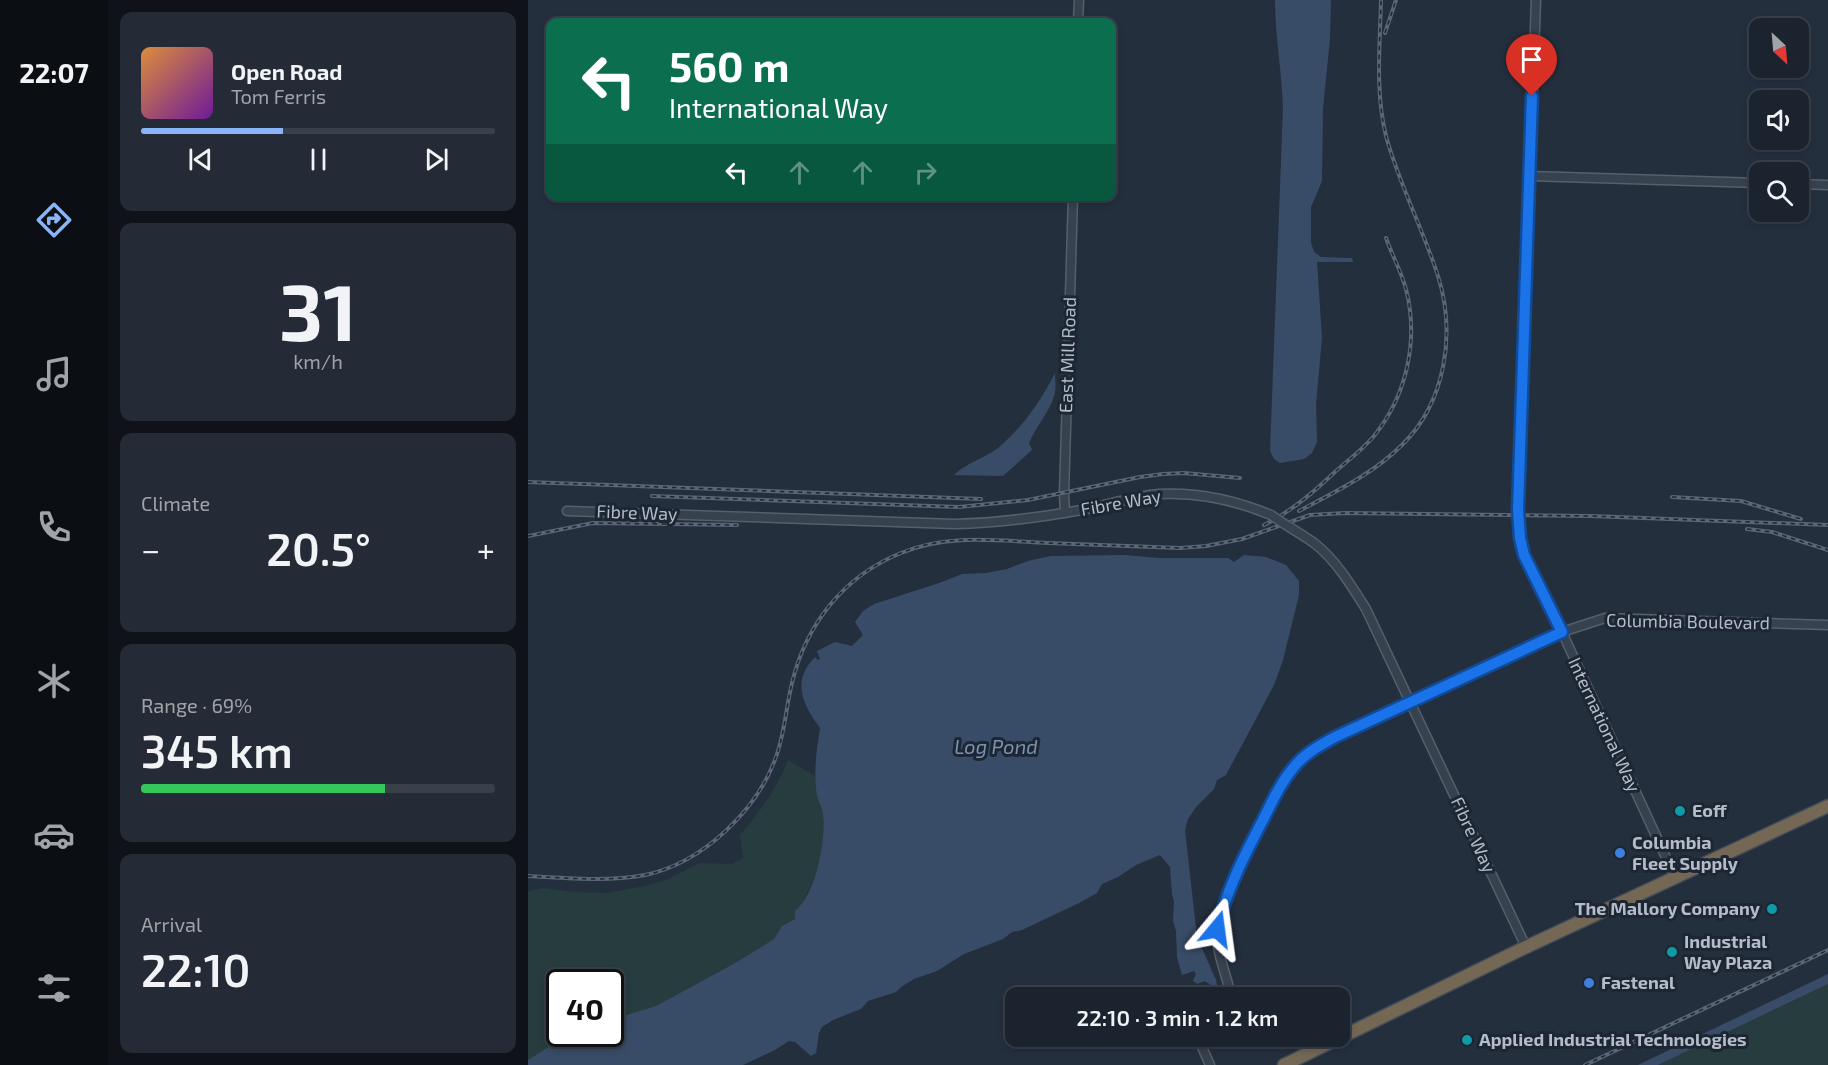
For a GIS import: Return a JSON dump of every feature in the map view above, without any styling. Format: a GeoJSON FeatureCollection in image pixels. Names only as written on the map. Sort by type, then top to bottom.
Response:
{"type":"FeatureCollection","features":[{"type":"Feature","properties":{"kind":"highway"},"geometry":{"type":"LineString","coordinates":[[1284,1065],[1526,947],[1828,806]]}},
{"type":"Feature","properties":{"kind":"street"},"geometry":{"type":"LineString","coordinates":[[1078,18],[1079,0]]}},
{"type":"Feature","properties":{"kind":"street","name":"International Way"},"geometry":{"type":"LineString","coordinates":[[1536,0],[1518,510],[1520,538],[1524,555],[1675,877]]}},
{"type":"Feature","properties":{"kind":"street"},"geometry":{"type":"LineString","coordinates":[[1529,176],[1749,183]]}},
{"type":"Feature","properties":{"kind":"street"},"geometry":{"type":"LineString","coordinates":[[1809,184],[1828,185]]}},
{"type":"Feature","properties":{"kind":"street","name":"East Mill Road"},"geometry":{"type":"LineString","coordinates":[[1065,513],[1073,201]]}},
{"type":"Feature","properties":{"kind":"street","name":"Fibre Way"},"geometry":{"type":"LineString","coordinates":[[567,511],[988,524],[1065,513],[1158,494],[1190,494],[1221,498],[1271,515],[1329,557],[1348,580],[1366,609],[1526,947]]}},
{"type":"Feature","properties":{"kind":"street","name":"Columbia Boulevard"},"geometry":{"type":"LineString","coordinates":[[1229,987],[1218,946],[1217,929],[1236,872],[1280,787],[1295,765],[1309,753],[1335,737],[1562,632],[1605,618],[1828,625]]}},
{"type":"Feature","properties":{"kind":"street"},"geometry":{"type":"LineString","coordinates":[[1202,1047],[1210,1065]]}},
{"type":"Feature","properties":{"kind":"green space"},"geometry":{"type":"Polygon","coordinates":[[[788,760],[817,777],[816,789],[823,814],[820,859],[795,919],[782,926],[774,939],[735,963],[656,1006],[624,1016],[624,969],[546,969],[546,1047],[548,1047],[528,1060],[528,891],[545,888],[606,893],[666,880],[700,863],[732,864],[743,858],[740,835],[755,817],[778,781],[788,760]]]}},
{"type":"Feature","properties":{"kind":"green space"},"geometry":{"type":"Polygon","coordinates":[[[1828,984],[1828,1065],[1658,1065],[1828,984]]]}},
{"type":"Feature","properties":{"kind":"water"},"geometry":{"type":"Polygon","coordinates":[[[1275,0],[1331,0],[1330,39],[1323,108],[1322,181],[1311,207],[1311,243],[1314,252],[1321,257],[1352,258],[1353,262],[1317,262],[1322,338],[1316,404],[1317,442],[1312,453],[1304,459],[1280,463],[1274,459],[1270,451],[1283,108],[1275,0]]]}},
{"type":"Feature","properties":{"kind":"water"},"geometry":{"type":"Polygon","coordinates":[[[1055,373],[1053,398],[1029,443],[1032,450],[1003,476],[954,475],[964,467],[993,452],[1007,440],[1031,413],[1055,373]]]}},
{"type":"Feature","properties":{"kind":"water","name":"Log Pond"},"geometry":{"type":"Polygon","coordinates":[[[1126,555],[1158,558],[1228,558],[1234,562],[1244,555],[1266,557],[1286,565],[1299,581],[1299,595],[1283,660],[1274,685],[1226,775],[1217,780],[1214,789],[1196,807],[1188,819],[1185,830],[1197,937],[1217,985],[1212,986],[1205,981],[1197,984],[1193,981],[1196,974],[1194,971],[1182,975],[1177,957],[1176,931],[1173,921],[1174,901],[1170,867],[1160,855],[1102,884],[1097,893],[1079,903],[1022,930],[1012,932],[1003,939],[964,954],[937,971],[914,979],[896,992],[868,1001],[861,1009],[833,1020],[822,1027],[816,1053],[811,1056],[795,1042],[789,1041],[743,1065],[528,1065],[528,1060],[548,1047],[624,1047],[624,1016],[656,1006],[735,963],[774,939],[782,926],[795,919],[795,911],[809,892],[814,880],[824,826],[815,780],[820,728],[809,711],[802,693],[803,675],[815,657],[820,659],[817,651],[835,642],[852,646],[863,635],[855,622],[863,611],[874,604],[962,574],[1007,569],[1051,556],[1126,555]]]}},
{"type":"Feature","properties":{"kind":"water"},"geometry":{"type":"Polygon","coordinates":[[[1828,974],[1828,984],[1658,1065],[1638,1065],[1828,974]]]}},
{"type":"Feature","properties":{"kind":"railway"},"geometry":{"type":"LineString","coordinates":[[1299,511],[1366,474],[1402,445],[1417,428],[1429,408],[1443,366],[1446,320],[1438,276],[1391,154],[1380,102],[1381,0]]}},
{"type":"Feature","properties":{"kind":"railway"},"geometry":{"type":"LineString","coordinates":[[1385,33],[1396,0]]}},
{"type":"Feature","properties":{"kind":"railway"},"geometry":{"type":"LineString","coordinates":[[1264,525],[1303,500],[1361,450],[1374,436],[1395,403],[1407,366],[1411,328],[1410,308],[1402,276],[1386,238]]}},
{"type":"Feature","properties":{"kind":"railway"},"geometry":{"type":"LineString","coordinates":[[652,496],[959,507],[1028,500],[1163,474],[1184,473],[1240,478]]}},
{"type":"Feature","properties":{"kind":"railway"},"geometry":{"type":"LineString","coordinates":[[528,482],[981,499]]}},
{"type":"Feature","properties":{"kind":"railway"},"geometry":{"type":"LineString","coordinates":[[1672,497],[1741,501],[1801,519]]}},
{"type":"Feature","properties":{"kind":"railway"},"geometry":{"type":"LineString","coordinates":[[528,876],[602,879],[645,875],[667,869],[688,859],[726,831],[743,813],[769,774],[780,745],[798,661],[807,641],[830,604],[862,575],[901,553],[919,547],[974,540],[1180,548],[1206,546],[1242,539],[1310,515],[1345,513],[1591,516],[1828,525]]}},
{"type":"Feature","properties":{"kind":"railway"},"geometry":{"type":"LineString","coordinates":[[528,536],[593,523],[737,525]]}},
{"type":"Feature","properties":{"kind":"railway"},"geometry":{"type":"LineString","coordinates":[[1747,529],[1772,532],[1828,550]]}},
{"type":"Feature","properties":{"kind":"railway"},"geometry":{"type":"LineString","coordinates":[[1585,1065],[1828,950]]}},
{"type":"Feature","properties":{"kind":"place","name":"Eoff"},"geometry":{"type":"Point","coordinates":[1680,811]}},
{"type":"Feature","properties":{"kind":"place","name":"Columbia Fleet Supply"},"geometry":{"type":"Point","coordinates":[1620,853]}},
{"type":"Feature","properties":{"kind":"place","name":"The Mallory Company"},"geometry":{"type":"Point","coordinates":[1772,909]}},
{"type":"Feature","properties":{"kind":"place","name":"Industrial Way Plaza"},"geometry":{"type":"Point","coordinates":[1672,952]}},
{"type":"Feature","properties":{"kind":"place","name":"Fastenal"},"geometry":{"type":"Point","coordinates":[1589,983]}},
{"type":"Feature","properties":{"kind":"place","name":"Applied Industrial Technologies"},"geometry":{"type":"Point","coordinates":[1467,1040]}},
{"type":"Feature","properties":{"kind":"route"},"geometry":{"type":"LineString","coordinates":[[1217,929],[1236,872],[1280,787],[1295,765],[1309,753],[1335,737],[1562,632],[1524,555],[1518,510],[1532,96]]}}]}
